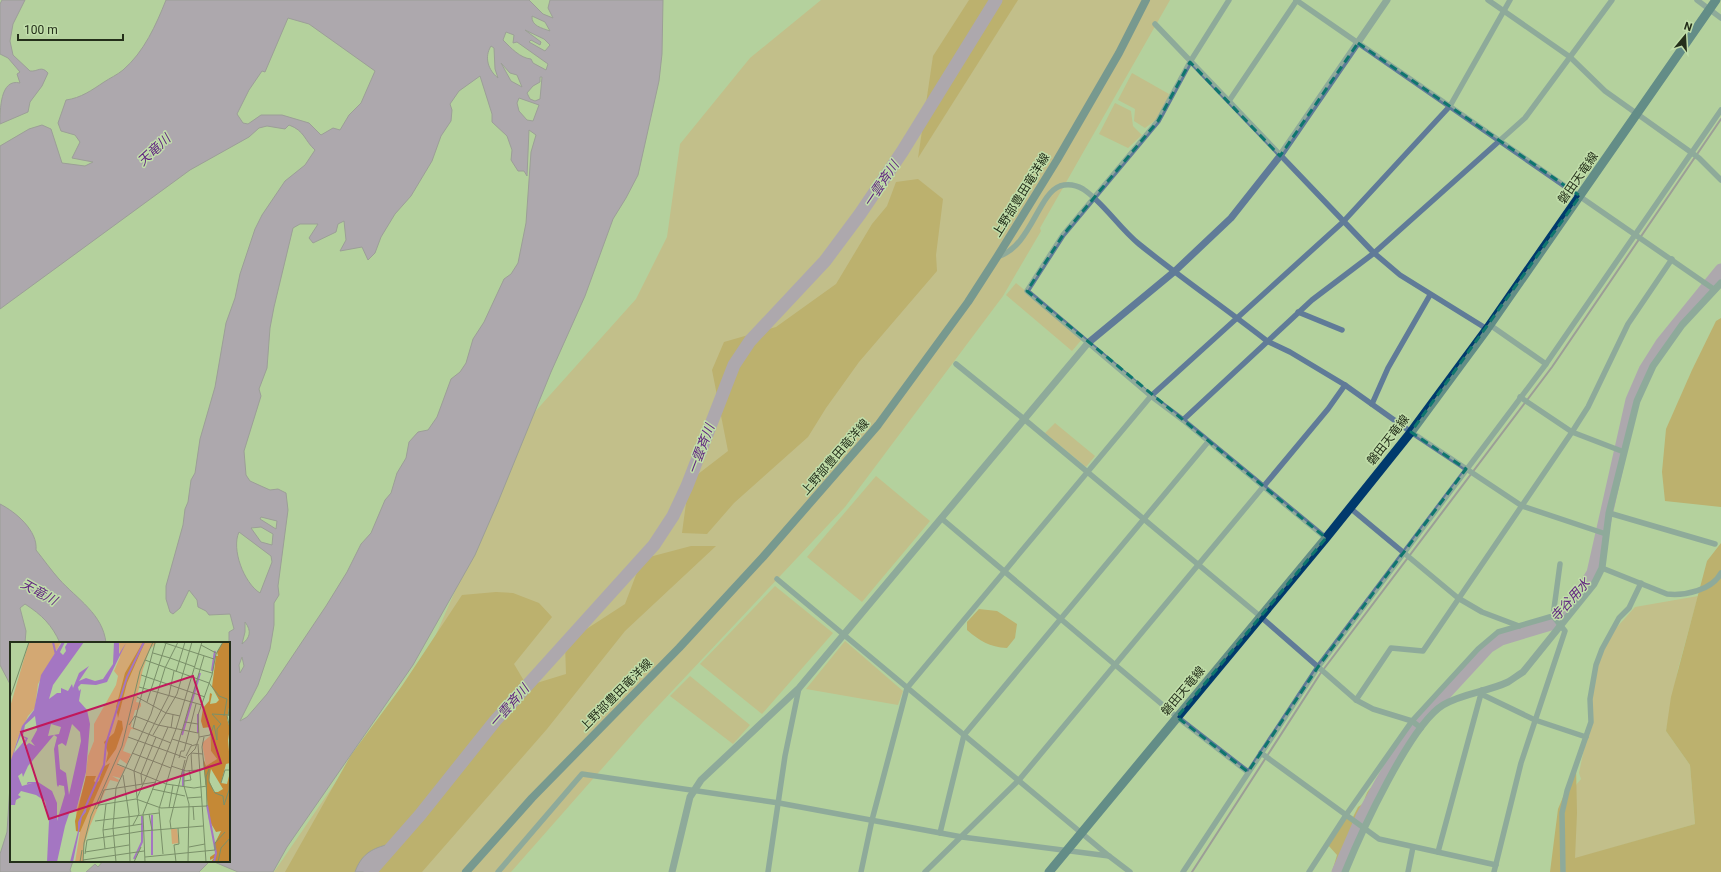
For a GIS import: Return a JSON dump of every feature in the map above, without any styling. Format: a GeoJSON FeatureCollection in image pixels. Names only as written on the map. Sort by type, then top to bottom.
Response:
{"type":"FeatureCollection","features":[{"type":"Feature","properties":{"kind":"main road","name":"上野部豊田竜洋線"},"geometry":{"type":"LineString","coordinates":[[466,872],[532,798],[679,648],[763,558],[878,425],[968,302],[997,257],[1061,154],[1119,53],[1146,0]]}},
{"type":"Feature","properties":{"kind":"main road","name":"磐田天竜線"},"geometry":{"type":"LineString","coordinates":[[1049,872],[1326,538],[1411,432],[1489,327],[1716,0]]}},
{"type":"Feature","properties":{"kind":"street"},"geometry":{"type":"LineString","coordinates":[[1229,0],[1190,62],[1158,121],[1062,235],[1027,291],[1151,396],[1183,420],[1326,538]]}},
{"type":"Feature","properties":{"kind":"street"},"geometry":{"type":"LineString","coordinates":[[1229,102],[1297,0],[1715,290]]}},
{"type":"Feature","properties":{"kind":"street"},"geometry":{"type":"LineString","coordinates":[[672,872],[694,790],[701,780],[799,688],[1088,343],[1175,271],[1231,218],[1280,156],[1387,0]]}},
{"type":"Feature","properties":{"kind":"street"},"geometry":{"type":"LineString","coordinates":[[1488,0],[1570,57],[1605,91],[1692,152],[1721,180]]}},
{"type":"Feature","properties":{"kind":"street"},"geometry":{"type":"LineString","coordinates":[[861,872],[872,820],[908,688],[1151,396],[1236,317],[1343,222],[1450,106],[1510,0]]}},
{"type":"Feature","properties":{"kind":"street"},"geometry":{"type":"LineString","coordinates":[[1183,420],[1298,312],[1374,253],[1525,118],[1612,0]]}},
{"type":"Feature","properties":{"kind":"street"},"geometry":{"type":"LineString","coordinates":[[1696,0],[1721,18]]}},
{"type":"Feature","properties":{"kind":"street"},"geometry":{"type":"LineString","coordinates":[[1156,24],[1190,62],[1374,253],[1400,275],[1430,295],[1489,327],[1546,364]]}},
{"type":"Feature","properties":{"kind":"street"},"geometry":{"type":"LineString","coordinates":[[1183,872],[1318,667],[1546,364],[1721,110]]}},
{"type":"Feature","properties":{"kind":"street"},"geometry":{"type":"LineString","coordinates":[[997,257],[1005,255],[1019,242],[1051,192],[1058,187],[1068,185],[1077,187],[1092,198],[1138,243],[1267,341],[1290,352],[1345,385],[1411,432],[1522,506],[1606,534]]}},
{"type":"Feature","properties":{"kind":"street"},"geometry":{"type":"LineString","coordinates":[[1356,700],[1391,648],[1423,651],[1572,432],[1588,406],[1628,324],[1672,259]]}},
{"type":"Feature","properties":{"kind":"street"},"geometry":{"type":"LineString","coordinates":[[1345,872],[1364,828],[1393,774],[1421,728],[1440,707],[1454,699],[1482,692],[1508,682],[1523,672],[1594,584],[1602,568],[1609,513],[1637,401],[1653,366],[1682,325],[1721,283]]}},
{"type":"Feature","properties":{"kind":"street"},"geometry":{"type":"LineString","coordinates":[[1372,404],[1388,368],[1430,295]]}},
{"type":"Feature","properties":{"kind":"street"},"geometry":{"type":"LineString","coordinates":[[1298,312],[1342,330]]}},
{"type":"Feature","properties":{"kind":"street"},"geometry":{"type":"LineString","coordinates":[[956,364],[1198,564],[1356,700],[1373,709],[1412,721],[1421,728]]}},
{"type":"Feature","properties":{"kind":"street"},"geometry":{"type":"LineString","coordinates":[[926,872],[1019,780],[1114,664],[1328,409],[1345,385]]}},
{"type":"Feature","properties":{"kind":"street"},"geometry":{"type":"LineString","coordinates":[[1520,397],[1572,432],[1624,452]]}},
{"type":"Feature","properties":{"kind":"street"},"geometry":{"type":"LineString","coordinates":[[940,833],[964,735],[1208,442]]}},
{"type":"Feature","properties":{"kind":"street"},"geometry":{"type":"LineString","coordinates":[[1350,508],[1458,598],[1482,612],[1519,626]]}},
{"type":"Feature","properties":{"kind":"street"},"geometry":{"type":"LineString","coordinates":[[1609,513],[1715,544]]}},
{"type":"Feature","properties":{"kind":"street"},"geometry":{"type":"LineString","coordinates":[[941,518],[1177,717],[1248,772]]}},
{"type":"Feature","properties":{"kind":"street"},"geometry":{"type":"LineString","coordinates":[[1494,872],[1519,768],[1565,631],[1553,616],[1560,564]]}},
{"type":"Feature","properties":{"kind":"street"},"geometry":{"type":"LineString","coordinates":[[1602,568],[1667,594],[1674,595],[1691,592],[1713,584],[1721,573]]}},
{"type":"Feature","properties":{"kind":"street"},"geometry":{"type":"LineString","coordinates":[[777,579],[1130,872]]}},
{"type":"Feature","properties":{"kind":"street"},"geometry":{"type":"LineString","coordinates":[[1563,872],[1562,812],[1567,791],[1591,722],[1590,699],[1596,665],[1602,649],[1619,618],[1629,608],[1641,583]]}},
{"type":"Feature","properties":{"kind":"street"},"geometry":{"type":"LineString","coordinates":[[1309,872],[1346,815],[1412,721],[1489,638],[1498,632],[1553,616]]}},
{"type":"Feature","properties":{"kind":"street"},"geometry":{"type":"LineString","coordinates":[[768,872],[785,756],[799,688]]}},
{"type":"Feature","properties":{"kind":"street"},"geometry":{"type":"LineString","coordinates":[[1482,692],[1535,720],[1586,738]]}},
{"type":"Feature","properties":{"kind":"street"},"geometry":{"type":"LineString","coordinates":[[1438,852],[1482,692]]}},
{"type":"Feature","properties":{"kind":"street"},"geometry":{"type":"LineString","coordinates":[[1261,753],[1379,839],[1496,866]]}},
{"type":"Feature","properties":{"kind":"street"},"geometry":{"type":"LineString","coordinates":[[498,872],[582,774],[779,803],[962,837],[1109,856]]}},
{"type":"Feature","properties":{"kind":"street"},"geometry":{"type":"LineString","coordinates":[[1408,872],[1413,847]]}},
{"type":"Feature","properties":{"kind":"highlighted area"},"geometry":{"type":"Polygon","coordinates":[[[1358,43],[1580,196],[1411,432],[1466,469],[1318,667],[1248,772],[1177,717],[1326,538],[1027,291],[1063,235],[1158,121],[1190,62],[1280,156],[1358,43]]]}},
{"type":"Feature","properties":{"kind":"shaded area"},"geometry":{"type":"Polygon","coordinates":[[[821,0],[1170,0],[1003,296],[845,507],[643,722],[511,872],[274,872],[434,639],[533,414],[636,299],[667,237],[680,144],[750,58],[821,0]]]}},
{"type":"Feature","properties":{"kind":"shaded area"},"geometry":{"type":"Polygon","coordinates":[[[969,0],[1018,0],[918,158],[933,56],[969,0]]]}},
{"type":"Feature","properties":{"kind":"shaded area"},"geometry":{"type":"Polygon","coordinates":[[[1132,73],[1169,94],[1160,117],[1145,128],[1134,121],[1135,109],[1118,100],[1132,73]]]}},
{"type":"Feature","properties":{"kind":"shaded area"},"geometry":{"type":"Polygon","coordinates":[[[1115,103],[1131,111],[1133,126],[1142,135],[1128,148],[1099,134],[1115,103]]]}},
{"type":"Feature","properties":{"kind":"shaded area"},"geometry":{"type":"Polygon","coordinates":[[[918,179],[943,199],[936,255],[937,271],[859,362],[826,408],[808,437],[734,503],[707,534],[682,533],[689,481],[728,451],[712,370],[724,342],[776,327],[836,284],[872,224],[887,206],[896,182],[918,179]]]}},
{"type":"Feature","properties":{"kind":"shaded area"},"geometry":{"type":"Polygon","coordinates":[[[1016,283],[1083,338],[1072,351],[1006,295],[1016,283]]]}},
{"type":"Feature","properties":{"kind":"shaded area"},"geometry":{"type":"Polygon","coordinates":[[[1721,318],[1721,507],[1665,501],[1662,472],[1666,429],[1716,321],[1721,318]]]}},
{"type":"Feature","properties":{"kind":"shaded area"},"geometry":{"type":"Polygon","coordinates":[[[1055,423],[1095,456],[1086,467],[1045,433],[1055,423]]]}},
{"type":"Feature","properties":{"kind":"shaded area"},"geometry":{"type":"Polygon","coordinates":[[[876,476],[930,521],[862,602],[807,557],[876,476]]]}},
{"type":"Feature","properties":{"kind":"shaded area"},"geometry":{"type":"Polygon","coordinates":[[[1721,543],[1721,872],[1550,872],[1558,809],[1576,766],[1577,813],[1575,858],[1695,824],[1690,765],[1666,731],[1671,697],[1707,561],[1721,543]]]}},
{"type":"Feature","properties":{"kind":"shaded area"},"geometry":{"type":"Polygon","coordinates":[[[691,546],[716,546],[625,631],[547,729],[422,872],[285,872],[351,755],[402,686],[462,595],[496,592],[513,593],[539,603],[552,617],[514,664],[527,686],[566,674],[565,643],[625,604],[642,559],[691,546]]]}},
{"type":"Feature","properties":{"kind":"shaded area"},"geometry":{"type":"Polygon","coordinates":[[[775,586],[833,633],[762,714],[700,664],[775,586]]]}},
{"type":"Feature","properties":{"kind":"shaded area"},"geometry":{"type":"Polygon","coordinates":[[[1698,596],[1678,669],[1666,731],[1690,765],[1695,824],[1574,859],[1576,785],[1581,779],[1579,773],[1591,715],[1594,674],[1609,636],[1635,607],[1698,596]]]}},
{"type":"Feature","properties":{"kind":"shaded area"},"geometry":{"type":"Polygon","coordinates":[[[979,609],[997,611],[1017,624],[1015,638],[1007,648],[985,643],[967,630],[967,622],[979,609]]]}},
{"type":"Feature","properties":{"kind":"shaded area"},"geometry":{"type":"Polygon","coordinates":[[[845,641],[903,691],[898,705],[806,689],[845,641]]]}},
{"type":"Feature","properties":{"kind":"shaded area"},"geometry":{"type":"Polygon","coordinates":[[[690,676],[750,725],[733,744],[670,696],[690,676]]]}},
{"type":"Feature","properties":{"kind":"shaded area"},"geometry":{"type":"Polygon","coordinates":[[[1392,755],[1397,756],[1363,823],[1344,872],[1332,872],[1337,855],[1328,845],[1347,816],[1353,817],[1358,807],[1364,803],[1368,791],[1380,779],[1392,755]]]}},
{"type":"Feature","properties":{"kind":"water"},"geometry":{"type":"Polygon","coordinates":[[[2,0],[25,0],[13,24],[10,41],[13,55],[30,71],[43,69],[48,73],[42,86],[30,102],[28,112],[0,124],[2,96],[8,85],[20,83],[17,74],[20,72],[8,58],[0,54],[0,4],[2,0]]]}},
{"type":"Feature","properties":{"kind":"water","name":"天竜川"},"geometry":{"type":"Polygon","coordinates":[[[166,0],[529,0],[543,14],[553,18],[548,8],[550,0],[663,0],[662,54],[659,81],[638,175],[613,219],[585,296],[551,372],[475,555],[413,665],[287,847],[273,872],[238,872],[214,862],[230,862],[229,632],[234,629],[230,614],[209,615],[206,611],[198,607],[197,600],[189,590],[180,608],[173,614],[170,612],[166,599],[166,586],[183,525],[191,480],[195,473],[200,439],[215,387],[226,323],[235,298],[240,274],[255,229],[262,215],[285,181],[305,165],[315,150],[298,130],[289,125],[285,129],[267,126],[259,128],[249,137],[190,170],[0,309],[0,146],[29,129],[42,125],[51,129],[62,163],[85,166],[93,162],[72,158],[80,142],[75,135],[61,131],[58,123],[66,100],[86,93],[123,70],[143,47],[154,28],[166,0]],[[532,16],[532,19],[538,26],[550,31],[545,22],[532,16]],[[288,18],[265,72],[262,71],[249,90],[237,114],[243,123],[248,124],[261,115],[282,115],[309,123],[321,135],[333,128],[340,130],[349,115],[361,103],[375,71],[309,24],[288,18]],[[525,30],[541,42],[540,45],[531,40],[529,42],[545,51],[550,45],[544,39],[525,30]],[[506,32],[503,40],[519,55],[531,59],[533,63],[546,70],[548,64],[517,42],[513,43],[514,35],[506,32]],[[491,46],[488,55],[488,63],[498,78],[495,69],[494,48],[491,46]],[[501,63],[511,81],[522,87],[517,75],[510,73],[501,63]],[[480,76],[459,91],[450,104],[452,110],[451,121],[441,136],[432,161],[411,196],[395,214],[381,237],[375,253],[368,260],[362,247],[340,251],[346,240],[344,221],[338,224],[336,232],[313,243],[309,238],[318,224],[300,224],[293,228],[270,328],[267,368],[259,389],[261,396],[244,451],[246,475],[250,481],[270,490],[278,489],[286,493],[288,510],[278,586],[279,595],[274,603],[274,625],[270,649],[258,685],[240,721],[247,717],[267,694],[326,606],[347,572],[361,544],[371,533],[385,500],[391,493],[397,473],[406,458],[409,442],[418,432],[428,430],[437,417],[451,379],[460,372],[466,363],[473,339],[484,322],[504,279],[511,274],[518,263],[526,223],[531,152],[536,135],[529,130],[527,176],[524,171],[518,171],[511,160],[512,150],[507,136],[492,122],[492,114],[480,76]],[[540,77],[540,82],[533,86],[527,93],[530,99],[535,101],[540,99],[542,77],[540,77]],[[519,98],[517,103],[519,111],[527,120],[533,121],[539,105],[519,98]],[[261,517],[260,519],[276,529],[277,521],[261,517]],[[261,527],[251,528],[261,542],[272,545],[273,534],[261,527]],[[239,532],[237,547],[240,565],[244,574],[254,588],[260,593],[272,562],[271,556],[239,532]],[[245,622],[245,632],[242,644],[245,642],[249,634],[249,628],[245,622]],[[242,657],[239,665],[240,673],[244,666],[242,657]]]}},
{"type":"Feature","properties":{"kind":"water","name":"天竜川"},"geometry":{"type":"Polygon","coordinates":[[[0,504],[19,517],[30,529],[36,543],[36,550],[59,579],[95,615],[104,633],[106,642],[60,642],[54,631],[46,621],[37,612],[25,604],[20,608],[26,631],[25,642],[10,642],[10,684],[0,665],[0,504]]]}},
{"type":"Feature","properties":{"kind":"water"},"geometry":{"type":"Polygon","coordinates":[[[10,785],[10,862],[73,862],[70,870],[71,872],[0,872],[0,854],[7,832],[10,785]]]}},
{"type":"Feature","properties":{"kind":"water"},"geometry":{"type":"Polygon","coordinates":[[[386,845],[385,856],[374,872],[355,872],[363,857],[371,851],[386,845]]]}},
{"type":"Feature","properties":{"kind":"water"},"geometry":{"type":"Polygon","coordinates":[[[102,862],[209,862],[199,872],[86,872],[95,864],[98,867],[102,862]]]}},
{"type":"Feature","properties":{"kind":"waterway","name":"一雲斉川"},"geometry":{"type":"LineString","coordinates":[[370,872],[420,815],[495,721],[654,545],[673,516],[687,486],[734,365],[750,341],[825,261],[860,214],[902,152],[996,0]]}},
{"type":"Feature","properties":{"kind":"waterway"},"geometry":{"type":"LineString","coordinates":[[1192,872],[1320,674],[1552,367],[1721,119]]}},
{"type":"Feature","properties":{"kind":"waterway","name":"寺谷用水"},"geometry":{"type":"LineString","coordinates":[[1338,872],[1362,817],[1382,781],[1411,732],[1428,712],[1488,647],[1501,639],[1554,623],[1586,584],[1593,573],[1632,400],[1645,370],[1662,343],[1721,270]]}}]}
